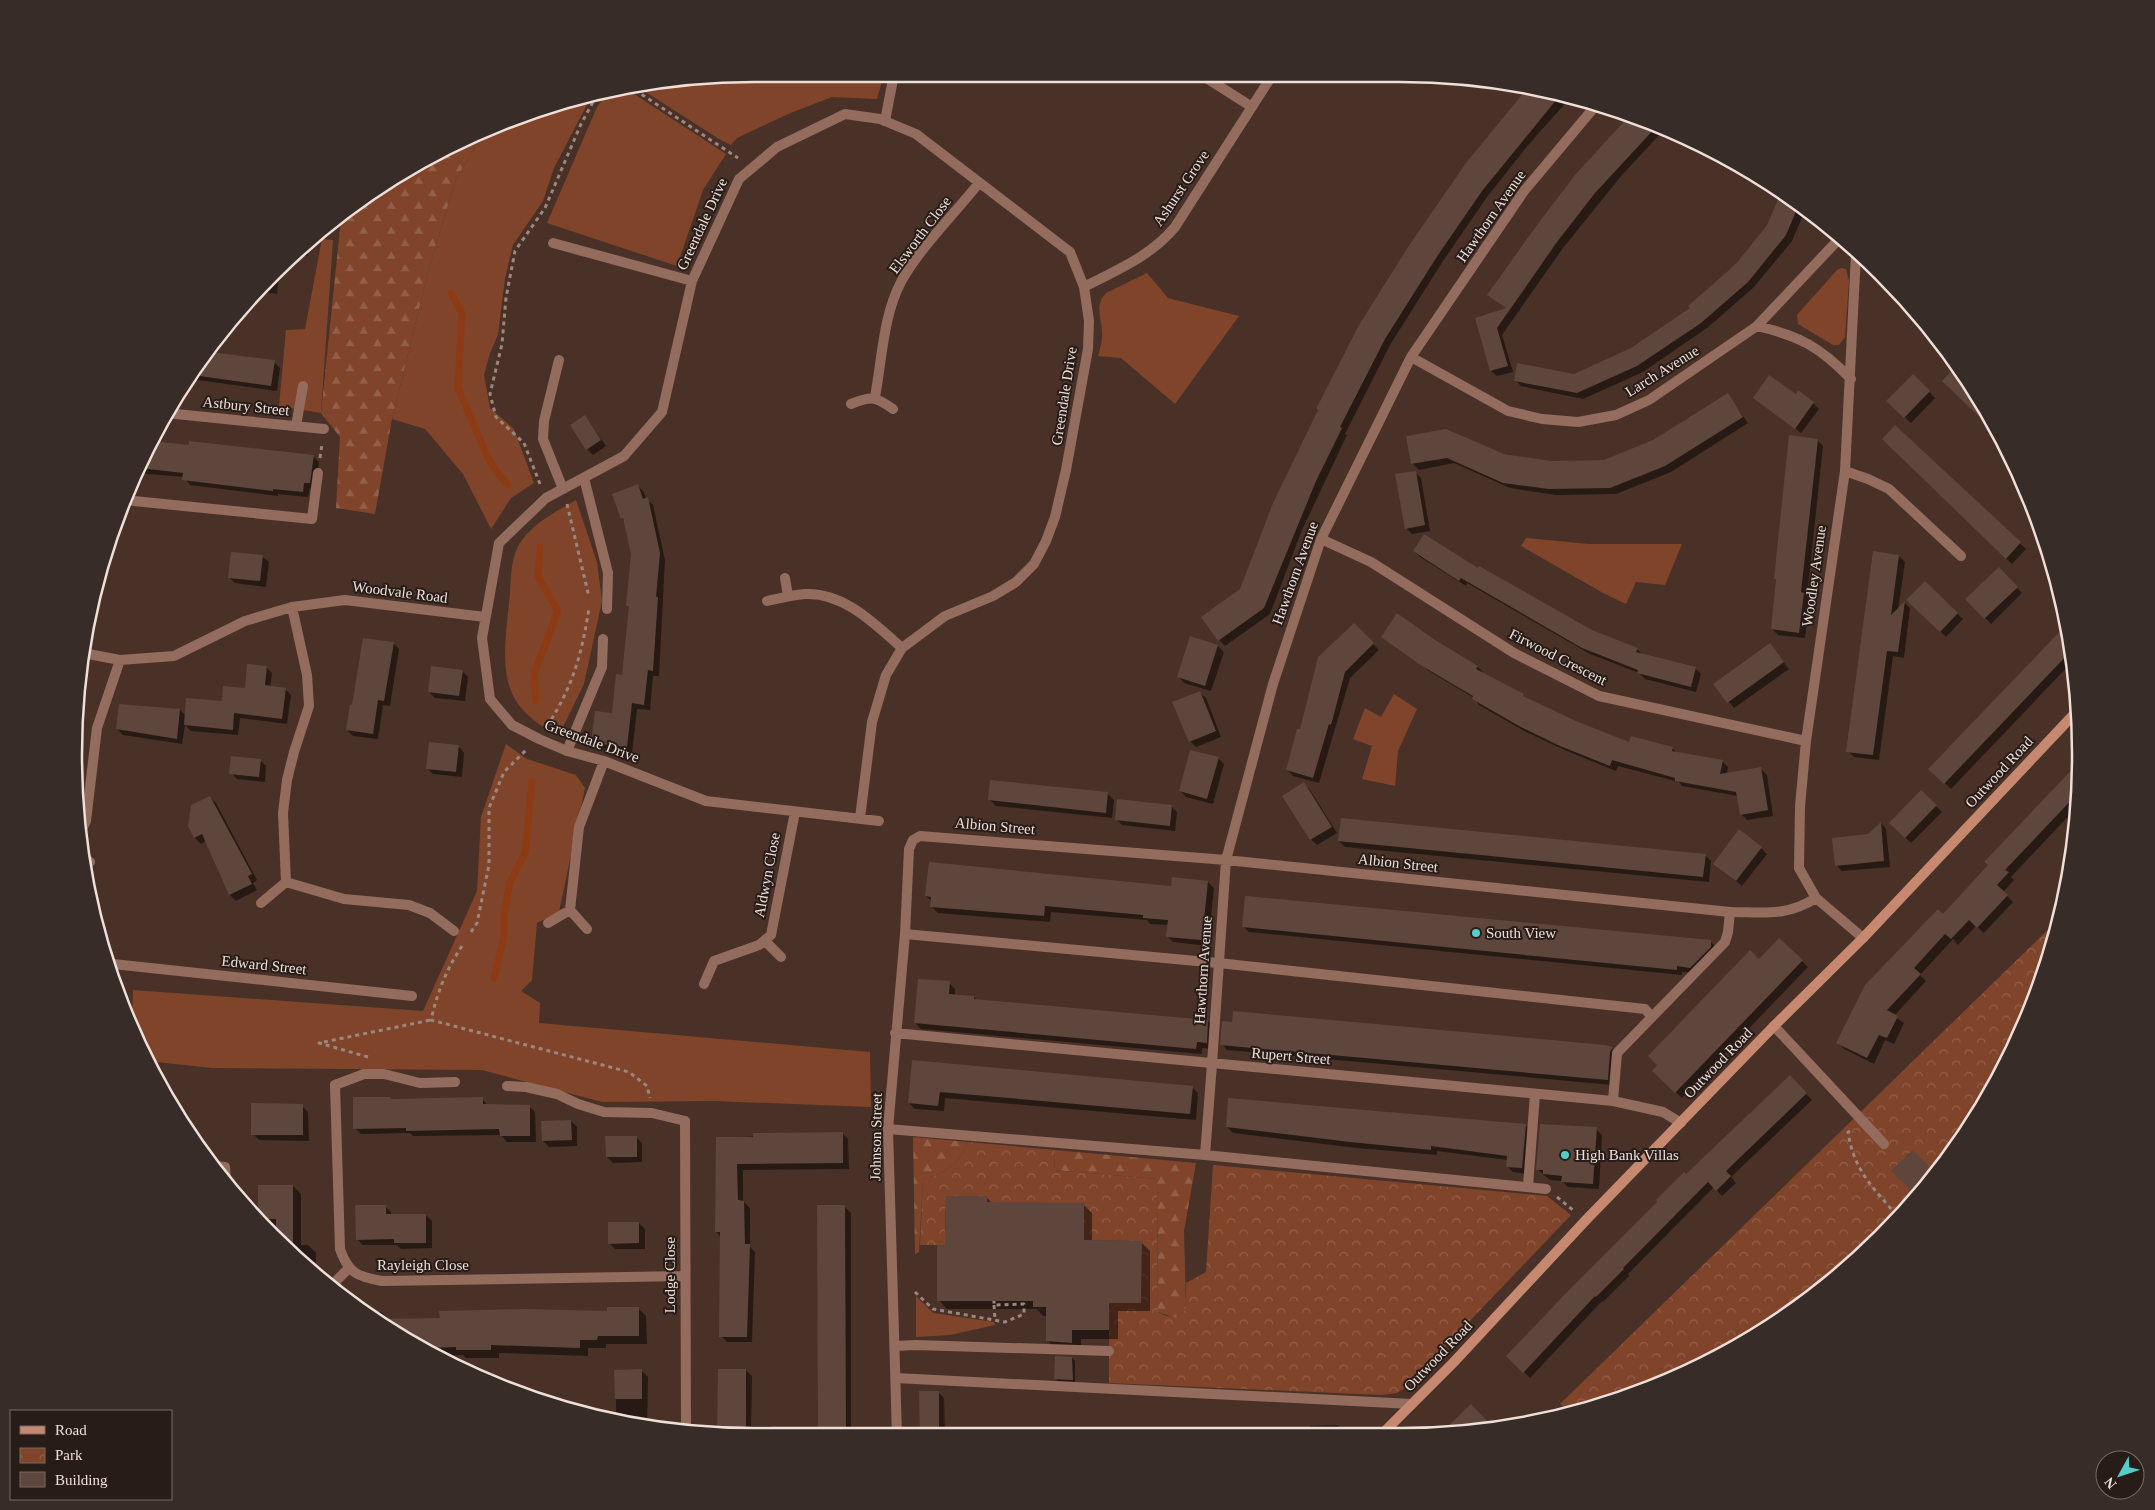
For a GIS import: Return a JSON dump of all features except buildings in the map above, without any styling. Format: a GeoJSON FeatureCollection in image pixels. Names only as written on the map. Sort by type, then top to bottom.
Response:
{"type":"FeatureCollection","features":[{"type":"Feature","properties":{"kind":"street"},"geometry":{"type":"LineString","coordinates":[[885,121],[892,82]]}},
{"type":"Feature","properties":{"kind":"street"},"geometry":{"type":"LineString","coordinates":[[1213,82],[1252,107]]}},
{"type":"Feature","properties":{"kind":"street","name":"Ashurst Grove"},"geometry":{"type":"LineString","coordinates":[[1084,287],[1123,267],[1161,243],[1179,220],[1268,82]]}},
{"type":"Feature","properties":{"kind":"street","name":"Hawthorn Avenue"},"geometry":{"type":"LineString","coordinates":[[1205,1155],[1226,860],[1273,684],[1321,539],[1411,357],[1524,191],[1592,110]]}},
{"type":"Feature","properties":{"kind":"street","name":"Greendale Drive"},"geometry":{"type":"LineString","coordinates":[[860,818],[872,722],[886,675],[902,648],[945,616],[993,596],[1016,582],[1034,564],[1046,540],[1055,517],[1066,470],[1088,349],[1089,321],[1084,287],[1070,252],[916,134],[885,121],[845,114],[777,147],[739,179],[692,281],[662,412],[624,456],[546,498],[499,543],[482,638],[490,699],[512,725],[538,739],[567,751],[604,761],[706,801],[879,821]]}},
{"type":"Feature","properties":{"kind":"street","name":"Elsworth Close"},"geometry":{"type":"LineString","coordinates":[[875,398],[889,316],[901,283],[916,261],[979,184]]}},
{"type":"Feature","properties":{"kind":"street"},"geometry":{"type":"LineString","coordinates":[[553,243],[692,281]]}},
{"type":"Feature","properties":{"kind":"street","name":"Larch Avenue"},"geometry":{"type":"LineString","coordinates":[[1411,357],[1508,411],[1542,419],[1578,422],[1616,415],[1649,400],[1757,326],[1835,243]]}},
{"type":"Feature","properties":{"kind":"street","name":"Woodley Avenue"},"geometry":{"type":"LineString","coordinates":[[1816,898],[1800,868],[1800,806],[1806,741],[1845,471],[1860,264]]}},
{"type":"Feature","properties":{"kind":"street"},"geometry":{"type":"LineString","coordinates":[[1757,326],[1783,332],[1808,343],[1831,358],[1850,379]]}},
{"type":"Feature","properties":{"kind":"street"},"geometry":{"type":"LineString","coordinates":[[559,360],[544,421],[543,439],[563,488]]}},
{"type":"Feature","properties":{"kind":"street"},"geometry":{"type":"LineString","coordinates":[[296,426],[303,386]]}},
{"type":"Feature","properties":{"kind":"street"},"geometry":{"type":"LineString","coordinates":[[851,404],[867,398],[875,398],[893,409]]}},
{"type":"Feature","properties":{"kind":"street","name":"Astbury Street"},"geometry":{"type":"LineString","coordinates":[[176,414],[324,429]]}},
{"type":"Feature","properties":{"kind":"street"},"geometry":{"type":"LineString","coordinates":[[1845,471],[1868,478],[1889,489],[1961,556]]}},
{"type":"Feature","properties":{"kind":"street"},"geometry":{"type":"LineString","coordinates":[[133,501],[312,519],[318,473]]}},
{"type":"Feature","properties":{"kind":"street"},"geometry":{"type":"LineString","coordinates":[[584,478],[608,572],[607,609]]}},
{"type":"Feature","properties":{"kind":"street","name":"Firwood Crescent"},"geometry":{"type":"LineString","coordinates":[[1321,539],[1371,562],[1514,653],[1599,696],[1806,741]]}},
{"type":"Feature","properties":{"kind":"street"},"geometry":{"type":"LineString","coordinates":[[785,578],[788,596]]}},
{"type":"Feature","properties":{"kind":"street"},"geometry":{"type":"LineString","coordinates":[[767,601],[807,594],[840,601],[871,620],[902,648]]}},
{"type":"Feature","properties":{"kind":"street","name":"Woodvale Road"},"geometry":{"type":"LineString","coordinates":[[90,654],[120,660],[174,656],[245,622],[292,607],[345,600],[485,617]]}},
{"type":"Feature","properties":{"kind":"street"},"geometry":{"type":"LineString","coordinates":[[286,882],[283,813],[287,780],[309,706],[307,675],[292,607]]}},
{"type":"Feature","properties":{"kind":"street"},"geometry":{"type":"LineString","coordinates":[[567,751],[602,667],[603,639]]}},
{"type":"Feature","properties":{"kind":"street"},"geometry":{"type":"LineString","coordinates":[[86,821],[97,728],[120,660]]}},
{"type":"Feature","properties":{"kind":"street","name":"Outwood Road"},"geometry":{"type":"LineString","coordinates":[[1388,1428],[1453,1363],[1586,1220],[1774,1026],[1863,938],[2071,717]]}},
{"type":"Feature","properties":{"kind":"street"},"geometry":{"type":"LineString","coordinates":[[586,930],[570,910],[579,827],[604,761]]}},
{"type":"Feature","properties":{"kind":"street","name":"Aldwyn Close"},"geometry":{"type":"LineString","coordinates":[[704,984],[714,961],[759,945],[771,935],[795,812]]}},
{"type":"Feature","properties":{"kind":"street","name":"Albion Street"},"geometry":{"type":"LineString","coordinates":[[913,840],[920,836],[930,836],[1226,860],[1730,912],[1786,912],[1802,907],[1816,898]]}},
{"type":"Feature","properties":{"kind":"street","name":"Johnson Street"},"geometry":{"type":"LineString","coordinates":[[897,1428],[888,1129],[905,934],[909,849],[913,840]]}},
{"type":"Feature","properties":{"kind":"street"},"geometry":{"type":"LineString","coordinates":[[261,903],[286,882]]}},
{"type":"Feature","properties":{"kind":"street"},"geometry":{"type":"LineString","coordinates":[[286,882],[344,899],[409,905],[430,913],[454,931]]}},
{"type":"Feature","properties":{"kind":"street"},"geometry":{"type":"LineString","coordinates":[[1816,898],[1863,938]]}},
{"type":"Feature","properties":{"kind":"street"},"geometry":{"type":"LineString","coordinates":[[548,923],[570,910]]}},
{"type":"Feature","properties":{"kind":"street"},"geometry":{"type":"LineString","coordinates":[[1613,1101],[1617,1052],[1725,942],[1730,912]]}},
{"type":"Feature","properties":{"kind":"street"},"geometry":{"type":"LineString","coordinates":[[905,934],[1218,963],[1645,1010],[1652,1017]]}},
{"type":"Feature","properties":{"kind":"street","name":"Aldwyn Close"},"geometry":{"type":"LineString","coordinates":[[765,941],[781,957]]}},
{"type":"Feature","properties":{"kind":"street","name":"Edward Street"},"geometry":{"type":"LineString","coordinates":[[116,964],[412,996]]}},
{"type":"Feature","properties":{"kind":"street"},"geometry":{"type":"LineString","coordinates":[[1774,1026],[1884,1144]]}},
{"type":"Feature","properties":{"kind":"street","name":"Rupert Street"},"geometry":{"type":"LineString","coordinates":[[895,1033],[1613,1101],[1663,1112],[1681,1123]]}},
{"type":"Feature","properties":{"kind":"street"},"geometry":{"type":"LineString","coordinates":[[336,1281],[349,1268],[340,1249],[335,1085],[364,1074],[384,1074],[420,1083],[455,1082]]}},
{"type":"Feature","properties":{"kind":"street","name":"Lodge Close"},"geometry":{"type":"LineString","coordinates":[[507,1086],[526,1087],[556,1094],[578,1104],[604,1112],[652,1113],[685,1121],[686,1424]]}},
{"type":"Feature","properties":{"kind":"street"},"geometry":{"type":"LineString","coordinates":[[1528,1186],[1535,1094]]}},
{"type":"Feature","properties":{"kind":"street"},"geometry":{"type":"LineString","coordinates":[[888,1129],[1205,1155],[1546,1189]]}},
{"type":"Feature","properties":{"kind":"street","name":"Rayleigh Close"},"geometry":{"type":"LineString","coordinates":[[349,1268],[368,1279],[382,1281],[685,1276]]}},
{"type":"Feature","properties":{"kind":"street"},"geometry":{"type":"LineString","coordinates":[[895,1346],[1109,1351]]}},
{"type":"Feature","properties":{"kind":"street"},"geometry":{"type":"LineString","coordinates":[[896,1378],[1412,1404]]}},
{"type":"Feature","properties":{"kind":"path"},"geometry":{"type":"LineString","coordinates":[[639,93],[752,168]]}},
{"type":"Feature","properties":{"kind":"path"},"geometry":{"type":"LineString","coordinates":[[546,498],[524,443],[496,417],[490,394],[502,344],[506,298],[514,251],[545,208],[592,102]]}},
{"type":"Feature","properties":{"kind":"path"},"geometry":{"type":"LineString","coordinates":[[318,473],[324,429]]}},
{"type":"Feature","properties":{"kind":"path"},"geometry":{"type":"LineString","coordinates":[[470,934],[477,923],[489,866],[489,808],[504,772],[538,739],[564,701],[583,649],[590,602],[563,488]]}},
{"type":"Feature","properties":{"kind":"path"},"geometry":{"type":"LineString","coordinates":[[431,1020],[434,1005],[451,962],[466,940]]}},
{"type":"Feature","properties":{"kind":"path"},"geometry":{"type":"LineString","coordinates":[[362,1062],[369,1056],[319,1043],[431,1020],[629,1072],[647,1086],[651,1100]]}},
{"type":"Feature","properties":{"kind":"path"},"geometry":{"type":"LineString","coordinates":[[1861,1120],[1848,1132],[1854,1160],[1860,1171],[1894,1212]]}},
{"type":"Feature","properties":{"kind":"path"},"geometry":{"type":"LineString","coordinates":[[1546,1189],[1586,1220]]}},
{"type":"Feature","properties":{"kind":"path"},"geometry":{"type":"LineString","coordinates":[[915,1292],[933,1309],[1006,1322],[1024,1314],[1024,1304],[994,1303],[995,1320]]}},
{"type":"Feature","properties":{"kind":"green space"},"geometry":{"type":"Polygon","coordinates":[[[755,82],[882,82],[877,99],[832,97],[788,114],[737,138],[731,145],[645,92],[711,84],[755,82]]]}},
{"type":"Feature","properties":{"kind":"green space"},"geometry":{"type":"Polygon","coordinates":[[[633,93],[726,154],[703,190],[677,266],[547,223],[597,107],[602,100],[633,93]]]}},
{"type":"Feature","properties":{"kind":"green space"},"geometry":{"type":"Polygon","coordinates":[[[588,103],[554,168],[543,201],[513,245],[505,278],[498,335],[490,353],[484,375],[490,408],[514,429],[534,483],[511,498],[491,529],[463,474],[425,429],[392,419],[431,261],[456,179],[478,143],[539,118],[588,103]]]}},
{"type":"Feature","properties":{"kind":"green space"},"geometry":{"type":"Polygon","coordinates":[[[478,143],[456,179],[431,261],[392,419],[375,514],[336,508],[340,437],[321,413],[340,226],[381,196],[419,173],[478,143]]]}},
{"type":"Feature","properties":{"kind":"green space"},"geometry":{"type":"Polygon","coordinates":[[[324,239],[333,240],[321,413],[279,406],[286,330],[305,329],[322,241],[324,239]]]}},
{"type":"Feature","properties":{"kind":"green space"},"geometry":{"type":"Polygon","coordinates":[[[1841,268],[1846,269],[1849,281],[1845,337],[1839,345],[1833,345],[1798,324],[1797,315],[1837,270],[1841,268]]]}},
{"type":"Feature","properties":{"kind":"green space"},"geometry":{"type":"Polygon","coordinates":[[[1147,273],[1168,298],[1239,316],[1175,404],[1121,358],[1098,356],[1102,338],[1099,308],[1102,298],[1106,293],[1147,273]]]}},
{"type":"Feature","properties":{"kind":"green space"},"geometry":{"type":"Polygon","coordinates":[[[576,500],[597,562],[602,601],[584,684],[559,735],[538,723],[523,710],[513,696],[505,664],[505,645],[512,565],[519,544],[532,528],[576,500]]]}},
{"type":"Feature","properties":{"kind":"green space"},"geometry":{"type":"Polygon","coordinates":[[[1526,538],[1589,544],[1682,544],[1665,585],[1636,582],[1626,604],[1521,546],[1526,538]]]}},
{"type":"Feature","properties":{"kind":"green space"},"geometry":{"type":"Polygon","coordinates":[[[1394,694],[1417,709],[1398,751],[1395,786],[1362,779],[1372,746],[1353,739],[1365,708],[1381,717],[1394,694]]]}},
{"type":"Feature","properties":{"kind":"green space"},"geometry":{"type":"Polygon","coordinates":[[[506,744],[527,759],[576,775],[585,788],[559,912],[537,923],[532,980],[521,991],[540,1003],[539,1023],[870,1052],[871,1107],[715,1101],[602,1102],[482,1070],[212,1068],[157,1062],[132,1008],[133,990],[423,1011],[477,891],[481,817],[506,744]]]}},
{"type":"Feature","properties":{"kind":"green space"},"geometry":{"type":"Polygon","coordinates":[[[2050,927],[2037,971],[2021,1012],[2003,1052],[1982,1091],[1959,1129],[1934,1164],[1876,1231],[1809,1289],[1774,1314],[1736,1337],[1697,1358],[1616,1392],[1564,1407],[1560,1404],[2050,927]]]}},
{"type":"Feature","properties":{"kind":"green space"},"geometry":{"type":"Polygon","coordinates":[[[913,1137],[968,1142],[960,1157],[951,1167],[923,1180],[919,1252],[915,1254],[913,1137]]]}},
{"type":"Feature","properties":{"kind":"green space"},"geometry":{"type":"Polygon","coordinates":[[[968,1142],[1055,1150],[1054,1170],[1157,1179],[1158,1312],[1176,1318],[1186,1309],[1186,1283],[1206,1272],[1213,1165],[1547,1196],[1571,1215],[1422,1371],[1413,1376],[1409,1385],[1397,1393],[1381,1395],[1109,1383],[1109,1303],[1141,1303],[1142,1241],[1067,1240],[1044,1246],[920,1245],[923,1180],[951,1167],[968,1142]],[[946,1196],[945,1231],[987,1231],[987,1196],[946,1196]]]}},
{"type":"Feature","properties":{"kind":"green space"},"geometry":{"type":"Polygon","coordinates":[[[1055,1150],[1196,1163],[1184,1231],[1186,1309],[1176,1318],[1158,1312],[1157,1179],[1054,1170],[1055,1150]]]}},
{"type":"Feature","properties":{"kind":"green space"},"geometry":{"type":"Polygon","coordinates":[[[916,1296],[933,1313],[994,1322],[995,1325],[950,1335],[916,1337],[916,1296]]]}},
{"type":"Feature","properties":{"kind":"waterway"},"geometry":{"type":"LineString","coordinates":[[451,293],[462,313],[458,388],[487,456],[496,471],[508,485]]}},
{"type":"Feature","properties":{"kind":"waterway"},"geometry":{"type":"LineString","coordinates":[[536,700],[534,674],[558,611],[538,577],[540,547]]}},
{"type":"Feature","properties":{"kind":"waterway"},"geometry":{"type":"LineString","coordinates":[[494,978],[504,936],[504,914],[510,882],[525,853],[532,781]]}},
{"type":"Feature","properties":{"kind":"place","name":"South View"},"geometry":{"type":"Point","coordinates":[1476,933]}},
{"type":"Feature","properties":{"kind":"place","name":"High Bank Villas"},"geometry":{"type":"Point","coordinates":[1565,1155]}}]}
